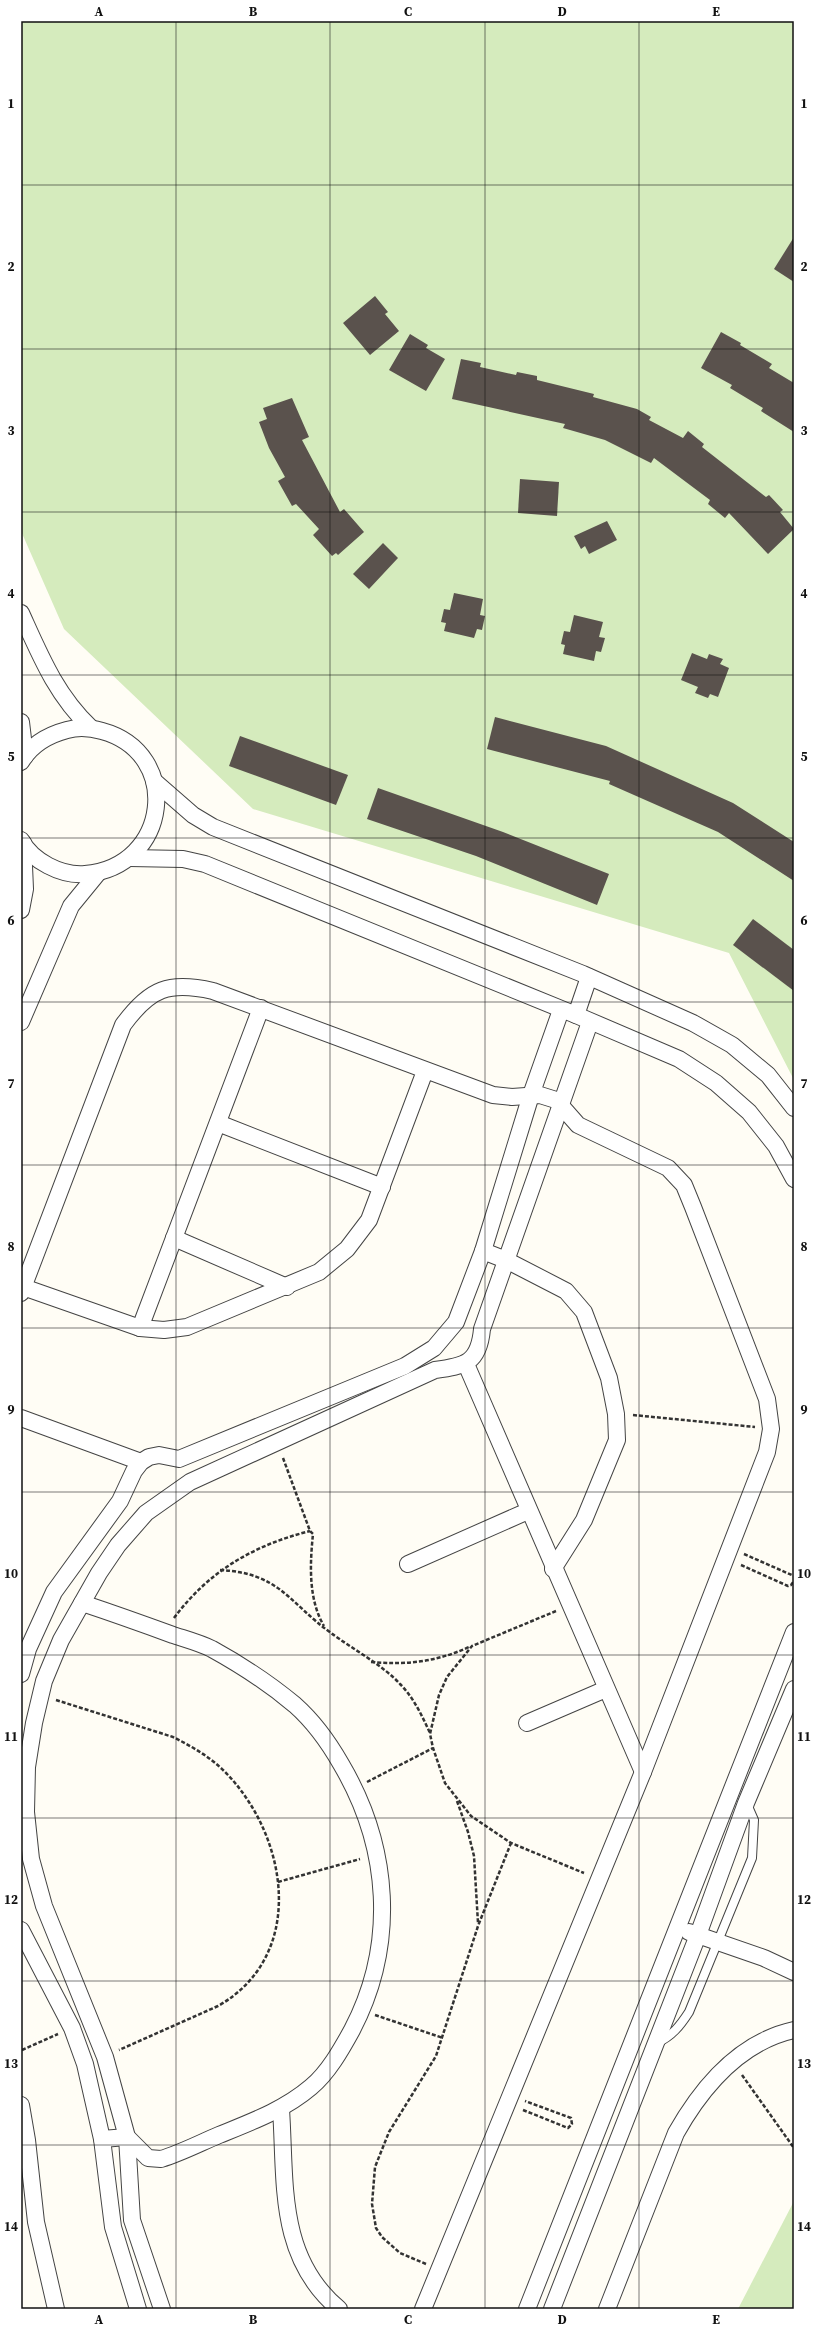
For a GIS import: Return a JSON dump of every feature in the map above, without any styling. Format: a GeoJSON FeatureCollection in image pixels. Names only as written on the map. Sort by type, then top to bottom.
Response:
{"type":"FeatureCollection","features":[{"type":"Feature","properties":{"kind":"street"},"geometry":{"type":"LineString","coordinates":[[21,613],[50,677],[74,712],[91,728]]}},
{"type":"Feature","properties":{"kind":"street"},"geometry":{"type":"LineString","coordinates":[[21,722],[23,759]]}},
{"type":"Feature","properties":{"kind":"street"},"geometry":{"type":"LineString","coordinates":[[22,842],[34,856],[48,866],[64,872],[81,874],[98,873],[115,867],[130,858],[144,842],[154,823],[157,802],[154,781],[145,761],[130,745],[112,734],[91,728],[72,728],[54,733],[38,743],[23,759]]}},
{"type":"Feature","properties":{"kind":"street"},"geometry":{"type":"LineString","coordinates":[[154,781],[193,815],[213,827],[589,977],[693,1023],[732,1045],[768,1075],[794,1108]]}},
{"type":"Feature","properties":{"kind":"street"},"geometry":{"type":"LineString","coordinates":[[21,910],[25,889],[22,842]]}},
{"type":"Feature","properties":{"kind":"street"},"geometry":{"type":"LineString","coordinates":[[130,858],[183,859],[205,864],[576,1015],[679,1059],[716,1083],[749,1112],[776,1146],[794,1179]]}},
{"type":"Feature","properties":{"kind":"street"},"geometry":{"type":"LineString","coordinates":[[21,1022],[71,906],[98,873]]}},
{"type":"Feature","properties":{"kind":"street"},"geometry":{"type":"LineString","coordinates":[[162,2309],[132,2220],[127,2137],[105,2056],[44,1906],[32,1859],[23,1813],[27,1767],[41,1695],[61,1640],[82,1603],[103,1567],[146,1513],[190,1482],[435,1370],[466,1364],[474,1358],[482,1329],[506,1260],[562,1106],[576,1015],[589,977]]}},
{"type":"Feature","properties":{"kind":"street"},"geometry":{"type":"LineString","coordinates":[[423,2309],[643,1772],[767,1452],[771,1429],[767,1399],[684,1185],[668,1168],[578,1125],[562,1106],[548,1096],[531,1095],[512,1097],[493,1095],[425,1071],[261,1008],[213,991],[188,985],[161,990],[139,1003],[123,1025],[22,1290],[140,1328],[164,1330],[187,1327],[287,1288],[319,1272],[347,1249],[369,1220],[425,1071]]}},
{"type":"Feature","properties":{"kind":"street"},"geometry":{"type":"LineString","coordinates":[[140,1328],[261,1008]]}},
{"type":"Feature","properties":{"kind":"street"},"geometry":{"type":"LineString","coordinates":[[21,1674],[28,1649],[54,1592],[120,1501],[134,1471],[141,1462],[159,1455],[179,1459],[405,1366],[434,1348],[456,1322],[483,1251],[531,1095],[576,1015]]}},
{"type":"Feature","properties":{"kind":"street"},"geometry":{"type":"LineString","coordinates":[[218,1123],[382,1187]]}},
{"type":"Feature","properties":{"kind":"street"},"geometry":{"type":"LineString","coordinates":[[174,1238],[287,1288]]}},
{"type":"Feature","properties":{"kind":"street"},"geometry":{"type":"LineString","coordinates":[[483,1251],[506,1260],[566,1291],[584,1312],[609,1378],[616,1414],[617,1440],[584,1520],[553,1569]]}},
{"type":"Feature","properties":{"kind":"street"},"geometry":{"type":"LineString","coordinates":[[456,1322],[482,1329]]}},
{"type":"Feature","properties":{"kind":"street"},"geometry":{"type":"LineString","coordinates":[[466,1364],[569,1606],[643,1772]]}},
{"type":"Feature","properties":{"kind":"street"},"geometry":{"type":"LineString","coordinates":[[21,1418],[141,1462]]}},
{"type":"Feature","properties":{"kind":"street"},"geometry":{"type":"LineString","coordinates":[[179,1459],[190,1482]]}},
{"type":"Feature","properties":{"kind":"street"},"geometry":{"type":"LineString","coordinates":[[408,1564],[528,1511]]}},
{"type":"Feature","properties":{"kind":"street"},"geometry":{"type":"LineString","coordinates":[[82,1603],[210,1648],[254,1674],[296,1706],[329,1744],[355,1788],[368,1820],[378,1855],[382,1886],[383,1918],[380,1950],[362,2011],[341,2050],[312,2086],[281,2109],[161,2159],[148,2158],[127,2137],[102,2139]]}},
{"type":"Feature","properties":{"kind":"street"},"geometry":{"type":"LineString","coordinates":[[527,2309],[794,1632]]}},
{"type":"Feature","properties":{"kind":"street"},"geometry":{"type":"LineString","coordinates":[[527,1723],[606,1689]]}},
{"type":"Feature","properties":{"kind":"street"},"geometry":{"type":"LineString","coordinates":[[552,2309],[654,2044],[698,1935],[746,1803],[794,1689]]}},
{"type":"Feature","properties":{"kind":"street"},"geometry":{"type":"LineString","coordinates":[[678,1927],[719,1941],[794,1972]]}},
{"type":"Feature","properties":{"kind":"street"},"geometry":{"type":"LineString","coordinates":[[21,1930],[72,2028],[85,2064],[102,2139],[113,2227],[138,2309]]}},
{"type":"Feature","properties":{"kind":"street"},"geometry":{"type":"LineString","coordinates":[[607,2309],[676,2133],[691,2106],[705,2088],[733,2061],[756,2046],[781,2033],[794,2030]]}},
{"type":"Feature","properties":{"kind":"street"},"geometry":{"type":"LineString","coordinates":[[21,2105],[27,2140],[36,2222],[56,2309]]}},
{"type":"Feature","properties":{"kind":"street"},"geometry":{"type":"LineString","coordinates":[[281,2109],[290,2229],[298,2254],[310,2277],[326,2298],[339,2309]]}},
{"type":"Feature","properties":{"kind":"lane"},"geometry":{"type":"LineString","coordinates":[[654,2044],[667,2038],[683,2022],[719,1941],[752,1858],[754,1820],[746,1803]]}},
{"type":"Feature","properties":{"kind":"path"},"geometry":{"type":"LineString","coordinates":[[616,1414],[771,1429]]}},
{"type":"Feature","properties":{"kind":"path"},"geometry":{"type":"LineString","coordinates":[[278,1443],[310,1531],[313,1534],[310,1570],[317,1610],[326,1630]]}},
{"type":"Feature","properties":{"kind":"path"},"geometry":{"type":"LineString","coordinates":[[165,1632],[191,1596],[220,1570],[254,1550],[310,1531]]}},
{"type":"Feature","properties":{"kind":"path"},"geometry":{"type":"LineString","coordinates":[[728,1553],[794,1576]]}},
{"type":"Feature","properties":{"kind":"path"},"geometry":{"type":"LineString","coordinates":[[728,1553],[788,1586],[792,1585],[794,1581]]}},
{"type":"Feature","properties":{"kind":"path"},"geometry":{"type":"LineString","coordinates":[[220,1570],[246,1574],[272,1584],[294,1600],[326,1630],[392,1675],[418,1708],[430,1734],[433,1748],[445,1783],[472,1816],[511,1843],[599,1879]]}},
{"type":"Feature","properties":{"kind":"path"},"geometry":{"type":"LineString","coordinates":[[371,1662],[420,1663],[453,1655],[569,1606]]}},
{"type":"Feature","properties":{"kind":"path"},"geometry":{"type":"LineString","coordinates":[[430,1734],[437,1702],[447,1677],[472,1646]]}},
{"type":"Feature","properties":{"kind":"path"},"geometry":{"type":"LineString","coordinates":[[41,1695],[173,1737],[188,1744],[215,1763],[238,1787],[262,1826],[268,1840],[278,1882],[279,1918],[276,1932],[266,1959],[250,1982],[229,2000],[218,2006],[105,2056]]}},
{"type":"Feature","properties":{"kind":"path"},"geometry":{"type":"LineString","coordinates":[[355,1788],[433,1748]]}},
{"type":"Feature","properties":{"kind":"path"},"geometry":{"type":"LineString","coordinates":[[456,1798],[468,1832],[474,1856],[478,1926]]}},
{"type":"Feature","properties":{"kind":"path"},"geometry":{"type":"LineString","coordinates":[[440,2269],[400,2253],[382,2237],[373,2217],[372,2192],[375,2167],[383,2143],[436,2056],[478,1926],[511,1843]]}},
{"type":"Feature","properties":{"kind":"path"},"geometry":{"type":"LineString","coordinates":[[278,1882],[378,1855]]}},
{"type":"Feature","properties":{"kind":"path"},"geometry":{"type":"LineString","coordinates":[[362,2011],[443,2038]]}},
{"type":"Feature","properties":{"kind":"path"},"geometry":{"type":"LineString","coordinates":[[22,2050],[72,2028]]}},
{"type":"Feature","properties":{"kind":"path"},"geometry":{"type":"LineString","coordinates":[[733,2061],[794,2148]]}},
{"type":"Feature","properties":{"kind":"path"},"geometry":{"type":"LineString","coordinates":[[509,2099],[571,2118],[572,2124],[568,2128],[509,2099]]}},
{"type":"Feature","properties":{"kind":"green space"},"geometry":{"type":"Polygon","coordinates":[[[21,21],[794,21],[794,1080],[729,953],[253,809],[64,629],[21,531],[21,21]]]}},
{"type":"Feature","properties":{"kind":"green space"},"geometry":{"type":"Polygon","coordinates":[[[794,2201],[794,2309],[738,2309],[794,2201]]]}},
{"type":"Feature","properties":{"kind":"building"},"geometry":{"type":"Polygon","coordinates":[[[794,237],[794,282],[774,269],[794,237]]]}},
{"type":"Feature","properties":{"kind":"building"},"geometry":{"type":"Polygon","coordinates":[[[375,296],[388,312],[385,314],[399,331],[370,355],[343,323],[375,296]]]}},
{"type":"Feature","properties":{"kind":"building"},"geometry":{"type":"Polygon","coordinates":[[[721,332],[741,343],[740,345],[772,364],[769,368],[794,383],[794,432],[761,411],[763,408],[730,388],[732,385],[701,368],[721,332]]]}},
{"type":"Feature","properties":{"kind":"building"},"geometry":{"type":"Polygon","coordinates":[[[410,334],[428,345],[426,348],[445,359],[426,391],[389,370],[410,334]]]}},
{"type":"Feature","properties":{"kind":"building"},"geometry":{"type":"Polygon","coordinates":[[[461,359],[481,363],[480,367],[516,375],[517,372],[537,376],[537,380],[594,394],[593,397],[637,409],[651,417],[649,420],[683,438],[688,431],[704,444],[702,447],[766,497],[769,495],[783,510],[780,512],[794,529],[768,554],[729,513],[725,518],[708,504],[710,500],[654,458],[651,463],[605,440],[563,428],[565,424],[452,399],[461,359]]]}},
{"type":"Feature","properties":{"kind":"building"},"geometry":{"type":"Polygon","coordinates":[[[292,398],[309,437],[302,440],[340,512],[344,509],[364,532],[338,555],[336,553],[332,556],[313,535],[319,529],[296,504],[292,506],[278,481],[285,477],[269,448],[259,422],[267,419],[263,408],[292,398]]]}},
{"type":"Feature","properties":{"kind":"building"},"geometry":{"type":"Polygon","coordinates":[[[520,479],[559,482],[557,516],[518,513],[520,479]]]}},
{"type":"Feature","properties":{"kind":"building"},"geometry":{"type":"Polygon","coordinates":[[[607,521],[617,540],[589,554],[585,546],[581,549],[574,536],[607,521]]]}},
{"type":"Feature","properties":{"kind":"building"},"geometry":{"type":"Polygon","coordinates":[[[383,543],[398,558],[369,589],[353,574],[383,543]]]}},
{"type":"Feature","properties":{"kind":"building"},"geometry":{"type":"Polygon","coordinates":[[[454,593],[483,599],[480,615],[485,616],[482,630],[477,629],[474,638],[444,631],[446,623],[441,622],[444,609],[450,610],[454,593]]]}},
{"type":"Feature","properties":{"kind":"building"},"geometry":{"type":"Polygon","coordinates":[[[574,615],[603,622],[599,637],[605,638],[601,652],[596,651],[594,661],[563,654],[565,645],[561,644],[564,631],[570,632],[574,615]]]}},
{"type":"Feature","properties":{"kind":"building"},"geometry":{"type":"Polygon","coordinates":[[[692,653],[707,659],[709,654],[723,659],[720,664],[729,668],[718,697],[710,694],[708,698],[695,693],[698,687],[681,680],[692,653]]]}},
{"type":"Feature","properties":{"kind":"building"},"geometry":{"type":"Polygon","coordinates":[[[495,717],[606,746],[733,803],[794,842],[794,881],[718,832],[609,784],[610,781],[487,749],[495,717]]]}},
{"type":"Feature","properties":{"kind":"building"},"geometry":{"type":"Polygon","coordinates":[[[240,736],[348,775],[336,805],[229,766],[240,736]]]}},
{"type":"Feature","properties":{"kind":"building"},"geometry":{"type":"Polygon","coordinates":[[[378,788],[503,832],[609,874],[597,905],[476,856],[367,819],[378,788]]]}},
{"type":"Feature","properties":{"kind":"building"},"geometry":{"type":"Polygon","coordinates":[[[753,919],[794,950],[794,991],[733,945],[753,919]]]}}]}
